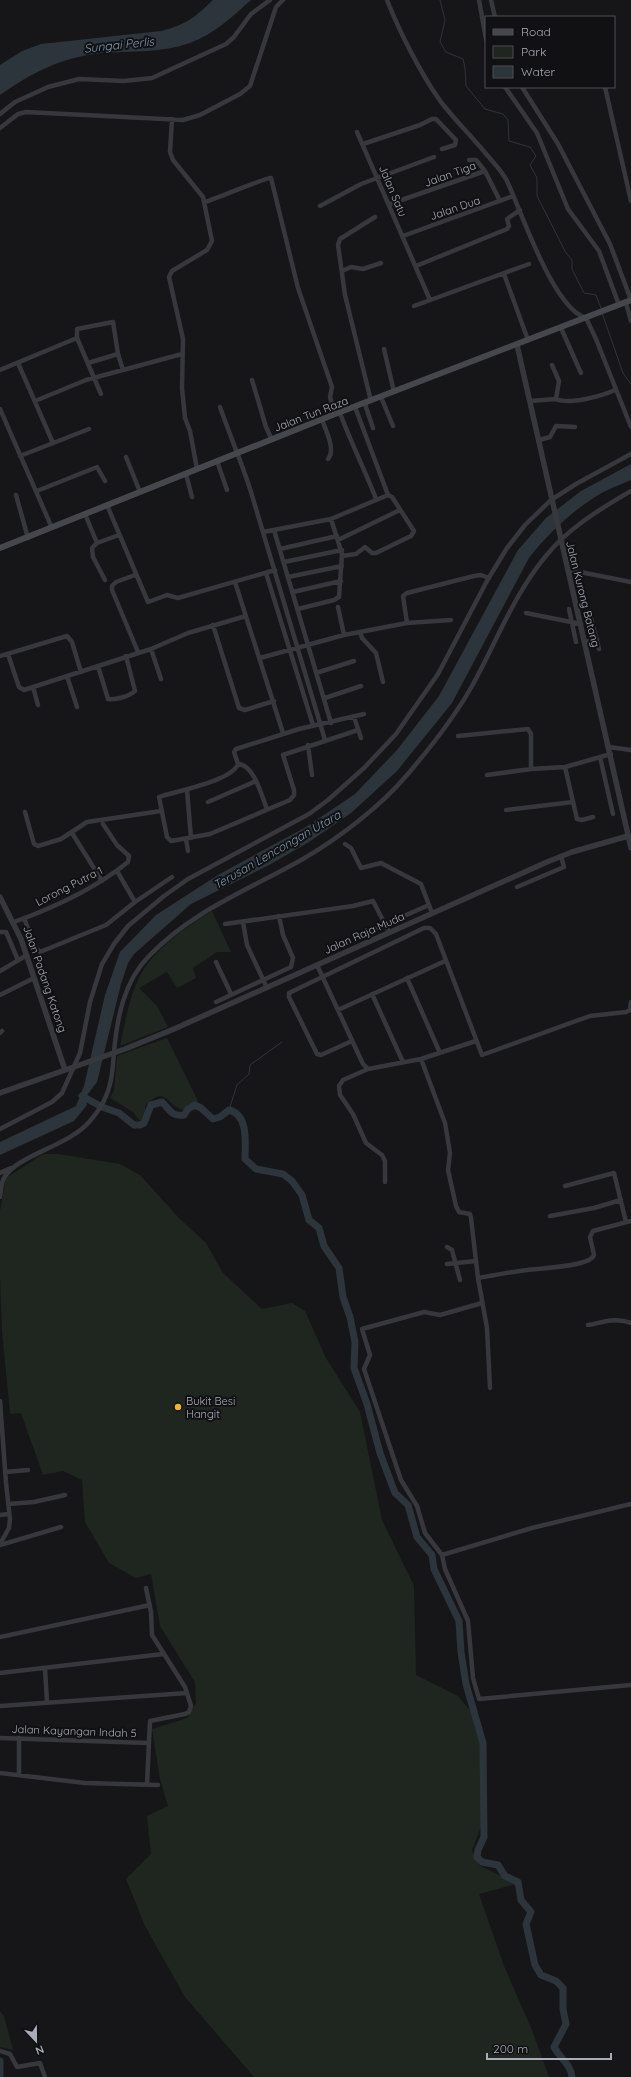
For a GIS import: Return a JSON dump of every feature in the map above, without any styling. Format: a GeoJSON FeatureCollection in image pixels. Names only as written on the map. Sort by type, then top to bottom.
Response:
{"type":"FeatureCollection","features":[{"type":"Feature","properties":{"kind":"main road","name":"Jalan Tun Raza"},"geometry":{"type":"LineString","coordinates":[[0,548],[217,461],[629,301]]}},
{"type":"Feature","properties":{"kind":"street"},"geometry":{"type":"LineString","coordinates":[[0,114],[15,102],[48,87],[68,81],[79,79],[142,80],[164,74],[226,44],[234,37],[251,14],[270,0]]}},
{"type":"Feature","properties":{"kind":"street"},"geometry":{"type":"LineString","coordinates":[[0,128],[18,114],[26,112],[191,119],[240,94],[250,86],[276,7],[283,0]]}},
{"type":"Feature","properties":{"kind":"street"},"geometry":{"type":"LineString","coordinates":[[387,0],[429,85],[454,117],[496,164],[506,180],[547,276],[558,293],[579,316],[586,318],[596,339],[631,427]]}},
{"type":"Feature","properties":{"kind":"street"},"geometry":{"type":"LineString","coordinates":[[479,0],[485,33]]}},
{"type":"Feature","properties":{"kind":"street"},"geometry":{"type":"LineString","coordinates":[[491,0],[495,16]]}},
{"type":"Feature","properties":{"kind":"street"},"geometry":{"type":"LineString","coordinates":[[506,88],[537,133],[568,209],[601,255],[619,305]]}},
{"type":"Feature","properties":{"kind":"street"},"geometry":{"type":"LineString","coordinates":[[523,88],[558,144],[610,244],[629,301],[631,321]]}},
{"type":"Feature","properties":{"kind":"street"},"geometry":{"type":"LineString","coordinates":[[605,88],[631,201]]}},
{"type":"Feature","properties":{"kind":"street"},"geometry":{"type":"LineString","coordinates":[[172,119],[169,149],[173,160],[199,190],[205,202],[212,236],[211,244],[207,250],[172,271],[169,277],[183,339],[182,388],[184,418],[190,431],[197,469]]}},
{"type":"Feature","properties":{"kind":"street"},"geometry":{"type":"LineString","coordinates":[[363,144],[420,125],[432,119],[436,119],[456,140],[455,145],[442,149]]}},
{"type":"Feature","properties":{"kind":"street","name":"Jalan Satu"},"geometry":{"type":"LineString","coordinates":[[357,132],[390,204],[430,300]]}},
{"type":"Feature","properties":{"kind":"street"},"geometry":{"type":"LineString","coordinates":[[320,206],[377,177],[434,157]]}},
{"type":"Feature","properties":{"kind":"street"},"geometry":{"type":"LineString","coordinates":[[469,160],[476,160],[485,171]]}},
{"type":"Feature","properties":{"kind":"street","name":"Jalan Tiga"},"geometry":{"type":"LineString","coordinates":[[390,204],[485,171],[500,201]]}},
{"type":"Feature","properties":{"kind":"street"},"geometry":{"type":"LineString","coordinates":[[205,202],[244,189],[267,178],[271,178],[298,288],[332,388],[330,398],[352,446],[358,454],[376,499]]}},
{"type":"Feature","properties":{"kind":"street","name":"Jalan Dua"},"geometry":{"type":"LineString","coordinates":[[403,236],[513,196]]}},
{"type":"Feature","properties":{"kind":"street"},"geometry":{"type":"LineString","coordinates":[[416,266],[507,229],[509,226],[507,219],[520,210]]}},
{"type":"Feature","properties":{"kind":"street"},"geometry":{"type":"LineString","coordinates":[[373,428],[342,280],[338,245],[340,239],[375,217]]}},
{"type":"Feature","properties":{"kind":"street"},"geometry":{"type":"LineString","coordinates":[[342,271],[351,267],[363,269],[381,262]]}},
{"type":"Feature","properties":{"kind":"street"},"geometry":{"type":"LineString","coordinates":[[414,306],[529,264]]}},
{"type":"Feature","properties":{"kind":"street"},"geometry":{"type":"LineString","coordinates":[[504,274],[528,340]]}},
{"type":"Feature","properties":{"kind":"street"},"geometry":{"type":"LineString","coordinates":[[101,394],[77,338],[76,331],[79,328],[113,322],[118,354],[123,370]]}},
{"type":"Feature","properties":{"kind":"street"},"geometry":{"type":"LineString","coordinates":[[561,328],[581,373]]}},
{"type":"Feature","properties":{"kind":"street"},"geometry":{"type":"LineString","coordinates":[[0,370],[77,338]]}},
{"type":"Feature","properties":{"kind":"street","name":"Jalan Kurong Batang"},"geometry":{"type":"LineString","coordinates":[[517,345],[539,440],[553,511],[581,624],[631,848]]}},
{"type":"Feature","properties":{"kind":"street"},"geometry":{"type":"LineString","coordinates":[[384,349],[394,392]]}},
{"type":"Feature","properties":{"kind":"street"},"geometry":{"type":"LineString","coordinates":[[88,363],[118,354]]}},
{"type":"Feature","properties":{"kind":"street"},"geometry":{"type":"LineString","coordinates":[[35,401],[86,380],[182,354]]}},
{"type":"Feature","properties":{"kind":"street"},"geometry":{"type":"LineString","coordinates":[[18,363],[53,443]]}},
{"type":"Feature","properties":{"kind":"street"},"geometry":{"type":"LineString","coordinates":[[552,365],[559,381],[556,399]]}},
{"type":"Feature","properties":{"kind":"street"},"geometry":{"type":"LineString","coordinates":[[252,380],[266,427],[272,440]]}},
{"type":"Feature","properties":{"kind":"street"},"geometry":{"type":"LineString","coordinates":[[530,401],[556,399],[560,401],[575,401],[604,395],[615,390]]}},
{"type":"Feature","properties":{"kind":"street"},"geometry":{"type":"LineString","coordinates":[[381,397],[393,426]]}},
{"type":"Feature","properties":{"kind":"street"},"geometry":{"type":"LineString","coordinates":[[220,407],[229,434],[239,453],[299,648],[325,740]]}},
{"type":"Feature","properties":{"kind":"street"},"geometry":{"type":"LineString","coordinates":[[342,556],[356,554],[365,547],[372,553],[376,554],[411,536],[413,533],[413,529],[392,497],[388,495],[355,407]]}},
{"type":"Feature","properties":{"kind":"street"},"geometry":{"type":"LineString","coordinates":[[0,409],[52,528]]}},
{"type":"Feature","properties":{"kind":"street"},"geometry":{"type":"LineString","coordinates":[[322,420],[330,446],[331,454],[328,459]]}},
{"type":"Feature","properties":{"kind":"street"},"geometry":{"type":"LineString","coordinates":[[539,440],[550,436],[556,426],[575,427]]}},
{"type":"Feature","properties":{"kind":"street"},"geometry":{"type":"LineString","coordinates":[[20,456],[89,428]]}},
{"type":"Feature","properties":{"kind":"street"},"geometry":{"type":"LineString","coordinates":[[0,1129],[57,1099],[65,1089],[72,1068],[80,1053],[90,1002],[102,964],[124,931],[158,900],[188,879],[309,814],[332,797],[368,764],[396,734],[438,674],[489,578],[507,548],[525,525],[551,500],[576,484],[631,454]]}},
{"type":"Feature","properties":{"kind":"street"},"geometry":{"type":"LineString","coordinates":[[126,457],[140,492]]}},
{"type":"Feature","properties":{"kind":"street"},"geometry":{"type":"LineString","coordinates":[[217,461],[227,490]]}},
{"type":"Feature","properties":{"kind":"street"},"geometry":{"type":"LineString","coordinates":[[37,491],[97,467],[105,481]]}},
{"type":"Feature","properties":{"kind":"street"},"geometry":{"type":"LineString","coordinates":[[186,474],[192,497]]}},
{"type":"Feature","properties":{"kind":"street"},"geometry":{"type":"LineString","coordinates":[[0,1173],[13,1168],[74,1135],[88,1123],[106,1097],[112,1054],[122,1006],[129,985],[140,966],[158,947],[184,924],[323,846],[355,823],[404,779],[459,709],[518,596],[546,555],[560,539],[596,511],[631,491]]}},
{"type":"Feature","properties":{"kind":"street"},"geometry":{"type":"LineString","coordinates":[[16,495],[28,538]]}},
{"type":"Feature","properties":{"kind":"street"},"geometry":{"type":"LineString","coordinates":[[263,532],[331,519],[388,495]]}},
{"type":"Feature","properties":{"kind":"street"},"geometry":{"type":"LineString","coordinates":[[106,505],[146,600],[149,602],[166,595],[178,598],[275,570]]}},
{"type":"Feature","properties":{"kind":"street"},"geometry":{"type":"LineString","coordinates":[[280,549],[338,538],[400,510]]}},
{"type":"Feature","properties":{"kind":"street"},"geometry":{"type":"LineString","coordinates":[[85,514],[97,543]]}},
{"type":"Feature","properties":{"kind":"street"},"geometry":{"type":"LineString","coordinates":[[298,609],[336,599],[340,594],[342,550],[331,519]]}},
{"type":"Feature","properties":{"kind":"street"},"geometry":{"type":"LineString","coordinates":[[274,530],[332,722]]}},
{"type":"Feature","properties":{"kind":"street"},"geometry":{"type":"LineString","coordinates":[[105,580],[92,551],[97,543],[119,535]]}},
{"type":"Feature","properties":{"kind":"street"},"geometry":{"type":"LineString","coordinates":[[284,562],[342,550]]}},
{"type":"Feature","properties":{"kind":"street"},"geometry":{"type":"LineString","coordinates":[[288,577],[342,566]]}},
{"type":"Feature","properties":{"kind":"street"},"geometry":{"type":"LineString","coordinates":[[569,574],[580,572],[631,582]]}},
{"type":"Feature","properties":{"kind":"street"},"geometry":{"type":"LineString","coordinates":[[266,573],[313,725]]}},
{"type":"Feature","properties":{"kind":"street"},"geometry":{"type":"LineString","coordinates":[[135,575],[116,582],[112,586],[112,590],[138,652]]}},
{"type":"Feature","properties":{"kind":"street"},"geometry":{"type":"LineString","coordinates":[[407,622],[403,600],[407,593],[474,576],[481,575],[489,578]]}},
{"type":"Feature","properties":{"kind":"street"},"geometry":{"type":"LineString","coordinates":[[293,592],[341,581]]}},
{"type":"Feature","properties":{"kind":"street"},"geometry":{"type":"LineString","coordinates":[[235,582],[283,733]]}},
{"type":"Feature","properties":{"kind":"street"},"geometry":{"type":"LineString","coordinates":[[338,607],[344,635]]}},
{"type":"Feature","properties":{"kind":"street"},"geometry":{"type":"LineString","coordinates":[[568,609],[576,642]]}},
{"type":"Feature","properties":{"kind":"street"},"geometry":{"type":"LineString","coordinates":[[526,613],[581,624]]}},
{"type":"Feature","properties":{"kind":"street"},"geometry":{"type":"LineString","coordinates":[[590,614],[599,649]]}},
{"type":"Feature","properties":{"kind":"street"},"geometry":{"type":"LineString","coordinates":[[8,654],[20,689],[24,690],[151,649],[213,625],[246,616]]}},
{"type":"Feature","properties":{"kind":"street"},"geometry":{"type":"LineString","coordinates":[[260,658],[344,635],[407,622],[451,620]]}},
{"type":"Feature","properties":{"kind":"street"},"geometry":{"type":"LineString","coordinates":[[213,625],[239,708],[246,710],[274,701]]}},
{"type":"Feature","properties":{"kind":"street"},"geometry":{"type":"LineString","coordinates":[[360,632],[362,638],[376,653],[383,682]]}},
{"type":"Feature","properties":{"kind":"street"},"geometry":{"type":"LineString","coordinates":[[0,656],[67,636],[72,642],[81,672]]}},
{"type":"Feature","properties":{"kind":"street"},"geometry":{"type":"LineString","coordinates":[[585,642],[597,639]]}},
{"type":"Feature","properties":{"kind":"street"},"geometry":{"type":"LineString","coordinates":[[151,649],[161,679]]}},
{"type":"Feature","properties":{"kind":"street"},"geometry":{"type":"LineString","coordinates":[[98,666],[108,699],[114,699],[132,694],[135,691],[126,656]]}},
{"type":"Feature","properties":{"kind":"street"},"geometry":{"type":"LineString","coordinates":[[316,673],[354,662]]}},
{"type":"Feature","properties":{"kind":"street"},"geometry":{"type":"LineString","coordinates":[[67,676],[77,707]]}},
{"type":"Feature","properties":{"kind":"street"},"geometry":{"type":"LineString","coordinates":[[325,698],[361,686]]}},
{"type":"Feature","properties":{"kind":"street"},"geometry":{"type":"LineString","coordinates":[[33,687],[38,706]]}},
{"type":"Feature","properties":{"kind":"street"},"geometry":{"type":"LineString","coordinates":[[358,730],[283,754],[294,790],[292,798],[210,834],[171,841],[168,839],[159,797],[206,784],[236,768],[238,762],[234,752],[236,749],[283,733],[364,714]]}},
{"type":"Feature","properties":{"kind":"street"},"geometry":{"type":"LineString","coordinates":[[354,717],[361,738]]}},
{"type":"Feature","properties":{"kind":"street"},"geometry":{"type":"LineString","coordinates":[[458,736],[528,730],[531,734],[531,769]]}},
{"type":"Feature","properties":{"kind":"street"},"geometry":{"type":"LineString","coordinates":[[308,745],[312,775]]}},
{"type":"Feature","properties":{"kind":"street"},"geometry":{"type":"LineString","coordinates":[[609,747],[631,750]]}},
{"type":"Feature","properties":{"kind":"street"},"geometry":{"type":"LineString","coordinates":[[487,775],[531,769],[565,767],[611,754]]}},
{"type":"Feature","properties":{"kind":"street"},"geometry":{"type":"LineString","coordinates":[[600,757],[613,814]]}},
{"type":"Feature","properties":{"kind":"street"},"geometry":{"type":"LineString","coordinates":[[238,762],[243,764],[256,780],[266,809]]}},
{"type":"Feature","properties":{"kind":"street"},"geometry":{"type":"LineString","coordinates":[[565,767],[577,819],[594,817]]}},
{"type":"Feature","properties":{"kind":"street"},"geometry":{"type":"LineString","coordinates":[[208,802],[256,780]]}},
{"type":"Feature","properties":{"kind":"street"},"geometry":{"type":"LineString","coordinates":[[187,790],[188,851]]}},
{"type":"Feature","properties":{"kind":"street"},"geometry":{"type":"LineString","coordinates":[[506,810],[573,802]]}},
{"type":"Feature","properties":{"kind":"street"},"geometry":{"type":"LineString","coordinates":[[25,812],[36,846],[54,842],[72,833],[81,825],[94,820],[161,811]]}},
{"type":"Feature","properties":{"kind":"street","name":"Lorong Putra 1"},"geometry":{"type":"LineString","coordinates":[[14,922],[102,881],[117,871],[129,860],[129,856],[117,845],[103,824]]}},
{"type":"Feature","properties":{"kind":"street"},"geometry":{"type":"LineString","coordinates":[[72,833],[102,881]]}},
{"type":"Feature","properties":{"kind":"street","name":"Jalan Raja Muda"},"geometry":{"type":"LineString","coordinates":[[0,1093],[112,1054],[174,1029],[561,856],[628,836]]}},
{"type":"Feature","properties":{"kind":"street"},"geometry":{"type":"LineString","coordinates":[[345,844],[350,848],[361,868],[381,863],[422,884],[432,913]]}},
{"type":"Feature","properties":{"kind":"street"},"geometry":{"type":"LineString","coordinates":[[517,887],[564,867],[561,856]]}},
{"type":"Feature","properties":{"kind":"street"},"geometry":{"type":"LineString","coordinates":[[117,871],[135,902]]}},
{"type":"Feature","properties":{"kind":"street"},"geometry":{"type":"LineString","coordinates":[[24,918],[35,947],[40,952],[106,925],[135,902],[172,877]]}},
{"type":"Feature","properties":{"kind":"street","name":"Jalan Padang Katong"},"geometry":{"type":"LineString","coordinates":[[0,897],[14,922],[27,955],[65,1070]]}},
{"type":"Feature","properties":{"kind":"street"},"geometry":{"type":"LineString","coordinates":[[225,924],[353,906],[373,901],[389,932]]}},
{"type":"Feature","properties":{"kind":"street"},"geometry":{"type":"LineString","coordinates":[[370,931],[429,904]]}},
{"type":"Feature","properties":{"kind":"street"},"geometry":{"type":"LineString","coordinates":[[216,1002],[288,968],[293,963],[283,935],[279,916]]}},
{"type":"Feature","properties":{"kind":"street"},"geometry":{"type":"LineString","coordinates":[[242,922],[247,945],[267,988]]}},
{"type":"Feature","properties":{"kind":"street"},"geometry":{"type":"LineString","coordinates":[[352,1041],[321,1055],[317,1054],[289,997],[290,991],[427,928],[433,930],[436,934],[481,1054],[485,1055],[590,1016],[626,1012],[630,1010],[631,1002]]}},
{"type":"Feature","properties":{"kind":"street"},"geometry":{"type":"LineString","coordinates":[[0,932],[6,932],[10,938],[18,960]]}},
{"type":"Feature","properties":{"kind":"street"},"geometry":{"type":"LineString","coordinates":[[0,971],[27,955]]}},
{"type":"Feature","properties":{"kind":"street"},"geometry":{"type":"LineString","coordinates":[[338,1010],[446,961]]}},
{"type":"Feature","properties":{"kind":"street"},"geometry":{"type":"LineString","coordinates":[[216,962],[231,994]]}},
{"type":"Feature","properties":{"kind":"street"},"geometry":{"type":"LineString","coordinates":[[317,965],[363,1064],[368,1069]]}},
{"type":"Feature","properties":{"kind":"street"},"geometry":{"type":"LineString","coordinates":[[0,995],[34,978]]}},
{"type":"Feature","properties":{"kind":"street"},"geometry":{"type":"LineString","coordinates":[[407,978],[440,1054]]}},
{"type":"Feature","properties":{"kind":"street"},"geometry":{"type":"LineString","coordinates":[[372,994],[403,1062]]}},
{"type":"Feature","properties":{"kind":"street"},"geometry":{"type":"LineString","coordinates":[[385,1182],[385,1162],[382,1155],[366,1143],[353,1114],[340,1095],[339,1086],[343,1080],[368,1069],[421,1059],[476,1041]]}},
{"type":"Feature","properties":{"kind":"street"},"geometry":{"type":"LineString","coordinates":[[421,1059],[435,1092],[446,1129],[450,1153],[448,1170],[456,1206],[459,1212],[470,1214],[471,1218],[478,1278],[487,1328],[490,1388]]}},
{"type":"Feature","properties":{"kind":"street"},"geometry":{"type":"LineString","coordinates":[[0,1197],[3,1179],[13,1168]]}},
{"type":"Feature","properties":{"kind":"street"},"geometry":{"type":"LineString","coordinates":[[478,1278],[528,1270],[567,1266],[589,1260],[593,1258],[594,1255],[590,1237],[593,1232],[628,1222],[614,1172],[564,1186]]}},
{"type":"Feature","properties":{"kind":"street"},"geometry":{"type":"LineString","coordinates":[[550,1216],[594,1208],[621,1200]]}},
{"type":"Feature","properties":{"kind":"street"},"geometry":{"type":"LineString","coordinates":[[447,1247],[452,1250],[460,1280]]}},
{"type":"Feature","properties":{"kind":"street"},"geometry":{"type":"LineString","coordinates":[[447,1264],[476,1261]]}},
{"type":"Feature","properties":{"kind":"street"},"geometry":{"type":"LineString","coordinates":[[482,1304],[440,1315],[424,1312],[362,1329],[370,1355],[364,1369],[401,1480],[417,1506],[425,1533],[442,1554],[445,1569],[468,1621],[473,1678],[479,1698],[631,1685]]}},
{"type":"Feature","properties":{"kind":"street"},"geometry":{"type":"LineString","coordinates":[[588,1325],[618,1319],[631,1323]]}},
{"type":"Feature","properties":{"kind":"street"},"geometry":{"type":"LineString","coordinates":[[0,1401],[2,1448],[5,1472],[3,1483],[9,1514],[9,1528],[0,1544]]}},
{"type":"Feature","properties":{"kind":"street"},"geometry":{"type":"LineString","coordinates":[[5,1472],[28,1470]]}},
{"type":"Feature","properties":{"kind":"street"},"geometry":{"type":"LineString","coordinates":[[8,1504],[34,1502],[65,1495]]}},
{"type":"Feature","properties":{"kind":"street"},"geometry":{"type":"LineString","coordinates":[[442,1554],[532,1528],[631,1504]]}},
{"type":"Feature","properties":{"kind":"street"},"geometry":{"type":"LineString","coordinates":[[0,1515],[9,1514]]}},
{"type":"Feature","properties":{"kind":"street"},"geometry":{"type":"LineString","coordinates":[[0,1544],[61,1527]]}},
{"type":"Feature","properties":{"kind":"street"},"geometry":{"type":"LineString","coordinates":[[146,1588],[150,1605],[152,1635],[182,1681],[191,1706],[189,1712],[151,1720],[148,1743],[147,1785]]}},
{"type":"Feature","properties":{"kind":"street"},"geometry":{"type":"LineString","coordinates":[[0,1637],[150,1605]]}},
{"type":"Feature","properties":{"kind":"street"},"geometry":{"type":"LineString","coordinates":[[0,1673],[45,1669],[163,1654]]}},
{"type":"Feature","properties":{"kind":"street"},"geometry":{"type":"LineString","coordinates":[[45,1669],[47,1702]]}},
{"type":"Feature","properties":{"kind":"street"},"geometry":{"type":"LineString","coordinates":[[0,1706],[187,1693]]}},
{"type":"Feature","properties":{"kind":"street","name":"Jalan Kayangan Indah 5"},"geometry":{"type":"LineString","coordinates":[[0,1738],[148,1743]]}},
{"type":"Feature","properties":{"kind":"street"},"geometry":{"type":"LineString","coordinates":[[19,1738],[19,1775]]}},
{"type":"Feature","properties":{"kind":"street"},"geometry":{"type":"LineString","coordinates":[[0,1773],[85,1783],[158,1785]]}},
{"type":"Feature","properties":{"kind":"street"},"geometry":{"type":"LineString","coordinates":[[0,2051],[10,2054],[17,2068],[40,2062],[45,2077]]}},
{"type":"Feature","properties":{"kind":"green space"},"geometry":{"type":"Polygon","coordinates":[[[212,911],[231,952],[217,952],[193,968],[196,978],[177,988],[167,972],[139,988],[157,1006],[168,1027],[120,1046],[133,993],[146,966],[172,939],[212,911]]]}},
{"type":"Feature","properties":{"kind":"green space"},"geometry":{"type":"Polygon","coordinates":[[[167,1038],[198,1101],[184,1110],[162,1096],[157,1097],[145,1106],[147,1120],[139,1120],[133,1112],[110,1098],[114,1090],[117,1056],[167,1038]]]}},
{"type":"Feature","properties":{"kind":"green space"},"geometry":{"type":"Polygon","coordinates":[[[43,1154],[58,1154],[120,1164],[140,1175],[178,1217],[206,1243],[223,1273],[262,1309],[292,1303],[305,1311],[326,1358],[360,1412],[382,1520],[414,1586],[416,1675],[458,1696],[478,1720],[485,1741],[485,1785],[481,1827],[472,1850],[479,1865],[517,1884],[479,1894],[504,1966],[532,2030],[549,2077],[254,2077],[185,1997],[145,1926],[126,1879],[151,1854],[147,1816],[168,1806],[160,1779],[152,1729],[187,1718],[196,1703],[195,1682],[160,1626],[151,1574],[136,1578],[109,1563],[85,1522],[82,1480],[63,1471],[43,1475],[21,1413],[10,1414],[2,1331],[0,1211],[6,1178],[43,1154]]]}},
{"type":"Feature","properties":{"kind":"green space"},"geometry":{"type":"Polygon","coordinates":[[[0,2011],[4,2016],[13,2050],[0,2047],[0,2011]]]}},
{"type":"Feature","properties":{"kind":"water","name":"Sungai Perlis"},"geometry":{"type":"Polygon","coordinates":[[[213,0],[251,0],[215,30],[190,43],[157,50],[102,53],[74,58],[48,67],[24,79],[0,95],[0,65],[22,51],[41,44],[170,29],[190,20],[213,0]]]}},
{"type":"Feature","properties":{"kind":"water","name":"Terusan Lencongan Utara"},"geometry":{"type":"Polygon","coordinates":[[[631,464],[631,480],[599,494],[586,503],[551,533],[529,558],[452,703],[397,771],[351,813],[309,842],[269,865],[191,904],[134,954],[128,963],[121,984],[97,1082],[85,1098],[87,1105],[74,1121],[0,1155],[0,1142],[76,1106],[84,1086],[105,995],[120,952],[156,915],[218,875],[306,827],[355,794],[397,750],[439,696],[518,550],[546,518],[581,491],[631,464]]]}},
{"type":"Feature","properties":{"kind":"waterway"},"geometry":{"type":"LineString","coordinates":[[440,0],[445,20],[440,42],[446,52],[463,59],[466,86],[485,109],[503,114],[508,120],[509,141],[530,147],[536,156],[530,165],[537,178],[537,196],[566,253],[572,260],[572,269],[584,293],[596,295],[601,308]]}},
{"type":"Feature","properties":{"kind":"waterway"},"geometry":{"type":"LineString","coordinates":[[602,313],[623,373],[631,384]]}},
{"type":"Feature","properties":{"kind":"waterway"},"geometry":{"type":"LineString","coordinates":[[229,1110],[237,1085],[249,1074],[250,1065],[282,1042]]}},
{"type":"Feature","properties":{"kind":"waterway"},"geometry":{"type":"LineString","coordinates":[[82,1096],[102,1107],[119,1113],[134,1125],[144,1123],[151,1105],[162,1102],[174,1114],[177,1115],[184,1115],[188,1109],[195,1105],[201,1108],[213,1119],[220,1117],[229,1110],[235,1113],[243,1123],[245,1159],[256,1169],[283,1174],[292,1181],[302,1195],[309,1220],[319,1228],[324,1246],[339,1268],[343,1297],[350,1317],[355,1342],[354,1368],[367,1404],[380,1453],[395,1493],[408,1505],[417,1537],[432,1555],[434,1569],[459,1621],[461,1652],[466,1684],[483,1743],[484,1837],[478,1850],[477,1857],[482,1862],[498,1865],[505,1876],[518,1882],[521,1900],[531,1912],[526,1924],[535,1965],[541,1975],[556,1981],[563,1988],[563,2009],[566,2024],[554,2047],[570,2069],[572,2077]]}},
{"type":"Feature","properties":{"kind":"waterway"},"geometry":{"type":"LineString","coordinates":[[0,2061],[0,2075]]}},
{"type":"Feature","properties":{"kind":"place","name":"Bukit Besi Hangit"},"geometry":{"type":"Point","coordinates":[178,1407]}}]}
